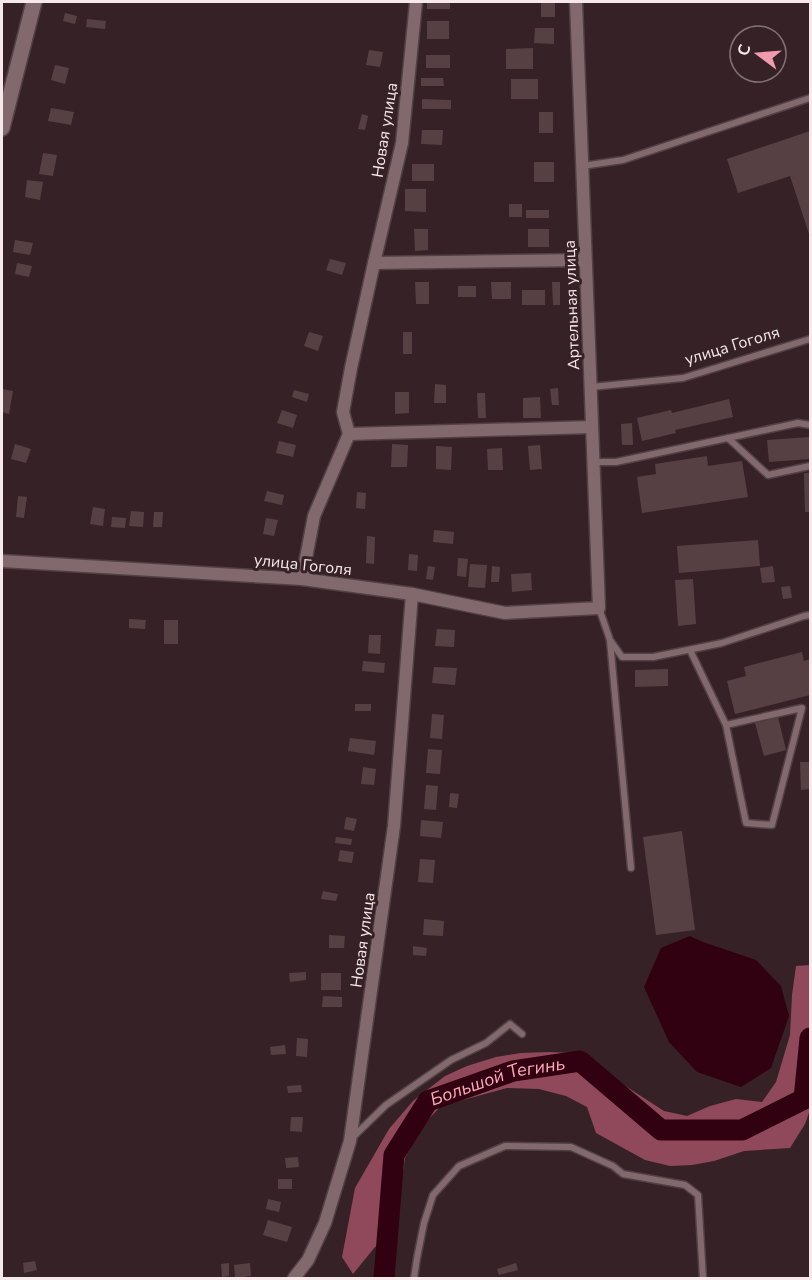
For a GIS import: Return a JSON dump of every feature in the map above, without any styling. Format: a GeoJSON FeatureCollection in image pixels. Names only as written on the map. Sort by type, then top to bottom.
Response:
{"type":"FeatureCollection","features":[{"type":"Feature","properties":{"kind":"street"},"geometry":{"type":"LineString","coordinates":[[2,128],[34,2]]}},
{"type":"Feature","properties":{"kind":"street","name":"Новая улица"},"geometry":{"type":"LineString","coordinates":[[350,434],[343,412],[402,143],[416,2]]}},
{"type":"Feature","properties":{"kind":"street","name":"Артельная улица"},"geometry":{"type":"LineString","coordinates":[[576,2],[600,608]]}},
{"type":"Feature","properties":{"kind":"street"},"geometry":{"type":"LineString","coordinates":[[374,263],[585,260]]}},
{"type":"Feature","properties":{"kind":"street"},"geometry":{"type":"LineString","coordinates":[[302,579],[314,516],[350,434],[592,427]]}},
{"type":"Feature","properties":{"kind":"street","name":"улица Гоголя"},"geometry":{"type":"LineString","coordinates":[[2,561],[302,579],[412,594],[505,613],[600,608]]}},
{"type":"Feature","properties":{"kind":"street","name":"Новая улица"},"geometry":{"type":"LineString","coordinates":[[294,1278],[308,1260],[325,1223],[350,1141],[394,826],[412,594]]}},
{"type":"Feature","properties":{"kind":"lane"},"geometry":{"type":"LineString","coordinates":[[582,166],[623,160],[810,98]]}},
{"type":"Feature","properties":{"kind":"lane","name":"улица Гоголя"},"geometry":{"type":"LineString","coordinates":[[590,388],[683,378],[810,339]]}},
{"type":"Feature","properties":{"kind":"lane"},"geometry":{"type":"LineString","coordinates":[[594,462],[616,462],[798,423],[810,425]]}},
{"type":"Feature","properties":{"kind":"lane"},"geometry":{"type":"LineString","coordinates":[[728,438],[768,475],[810,466]]}},
{"type":"Feature","properties":{"kind":"lane"},"geometry":{"type":"LineString","coordinates":[[600,608],[610,640],[631,868]]}},
{"type":"Feature","properties":{"kind":"lane"},"geometry":{"type":"LineString","coordinates":[[610,640],[622,657],[653,657],[722,643],[810,615]]}},
{"type":"Feature","properties":{"kind":"lane"},"geometry":{"type":"LineString","coordinates":[[690,650],[726,725],[746,823],[772,825],[802,708],[726,725]]}},
{"type":"Feature","properties":{"kind":"lane"},"geometry":{"type":"LineString","coordinates":[[350,1141],[386,1105],[452,1060],[486,1042],[510,1024],[522,1034]]}},
{"type":"Feature","properties":{"kind":"lane"},"geometry":{"type":"LineString","coordinates":[[414,1278],[424,1223],[434,1195],[459,1166],[506,1146],[571,1147],[613,1166],[623,1174],[685,1185],[698,1195],[703,1278]]}},
{"type":"Feature","properties":{"kind":"shaded area"},"geometry":{"type":"Polygon","coordinates":[[[690,936],[756,960],[781,986],[789,1016],[771,1068],[741,1087],[697,1072],[669,1042],[644,987],[661,948],[690,936]]]}},
{"type":"Feature","properties":{"kind":"shaded area"},"geometry":{"type":"Polygon","coordinates":[[[810,965],[810,1110],[805,1124],[790,1148],[744,1151],[714,1161],[670,1166],[645,1160],[596,1133],[587,1107],[566,1096],[539,1089],[507,1088],[441,1106],[422,1126],[405,1158],[393,1239],[375,1247],[353,1274],[342,1257],[355,1188],[389,1129],[413,1101],[445,1076],[496,1057],[521,1053],[576,1053],[596,1061],[613,1078],[664,1111],[687,1116],[710,1106],[736,1099],[762,1102],[776,1082],[790,1035],[796,966],[810,965]]]}},
{"type":"Feature","properties":{"kind":"building"},"geometry":{"type":"Polygon","coordinates":[[[427,2],[450,2],[450,9],[427,9],[427,2]]]}},
{"type":"Feature","properties":{"kind":"building"},"geometry":{"type":"Polygon","coordinates":[[[541,2],[555,2],[555,17],[541,17],[541,2]]]}},
{"type":"Feature","properties":{"kind":"building"},"geometry":{"type":"Polygon","coordinates":[[[65,13],[77,16],[75,24],[63,21],[65,13]]]}},
{"type":"Feature","properties":{"kind":"building"},"geometry":{"type":"Polygon","coordinates":[[[87,19],[106,21],[105,29],[86,27],[87,19]]]}},
{"type":"Feature","properties":{"kind":"building"},"geometry":{"type":"Polygon","coordinates":[[[427,21],[449,21],[449,39],[427,39],[427,21]]]}},
{"type":"Feature","properties":{"kind":"building"},"geometry":{"type":"Polygon","coordinates":[[[535,28],[554,28],[554,44],[534,43],[535,28]]]}},
{"type":"Feature","properties":{"kind":"building"},"geometry":{"type":"Polygon","coordinates":[[[533,48],[533,69],[506,69],[506,49],[533,48]]]}},
{"type":"Feature","properties":{"kind":"building"},"geometry":{"type":"Polygon","coordinates":[[[369,50],[383,52],[380,67],[366,65],[369,50]]]}},
{"type":"Feature","properties":{"kind":"building"},"geometry":{"type":"Polygon","coordinates":[[[426,55],[450,55],[450,68],[426,68],[426,55]]]}},
{"type":"Feature","properties":{"kind":"building"},"geometry":{"type":"Polygon","coordinates":[[[55,65],[69,68],[65,84],[51,80],[55,65]]]}},
{"type":"Feature","properties":{"kind":"building"},"geometry":{"type":"Polygon","coordinates":[[[421,78],[443,78],[444,86],[421,86],[421,78]]]}},
{"type":"Feature","properties":{"kind":"building"},"geometry":{"type":"Polygon","coordinates":[[[511,79],[538,79],[538,99],[511,99],[511,79]]]}},
{"type":"Feature","properties":{"kind":"building"},"geometry":{"type":"Polygon","coordinates":[[[422,99],[451,100],[451,109],[422,109],[422,99]]]}},
{"type":"Feature","properties":{"kind":"building"},"geometry":{"type":"Polygon","coordinates":[[[51,108],[74,112],[71,125],[48,121],[51,108]]]}},
{"type":"Feature","properties":{"kind":"building"},"geometry":{"type":"Polygon","coordinates":[[[539,112],[553,112],[553,133],[539,133],[539,112]]]}},
{"type":"Feature","properties":{"kind":"building"},"geometry":{"type":"Polygon","coordinates":[[[362,114],[368,116],[365,130],[358,129],[362,114]]]}},
{"type":"Feature","properties":{"kind":"building"},"geometry":{"type":"Polygon","coordinates":[[[422,130],[443,130],[442,145],[421,144],[422,130]]]}},
{"type":"Feature","properties":{"kind":"building"},"geometry":{"type":"Polygon","coordinates":[[[810,131],[810,237],[790,176],[738,193],[727,159],[810,131]]]}},
{"type":"Feature","properties":{"kind":"building"},"geometry":{"type":"Polygon","coordinates":[[[43,153],[57,155],[53,176],[39,174],[43,153]]]}},
{"type":"Feature","properties":{"kind":"building"},"geometry":{"type":"Polygon","coordinates":[[[534,162],[554,162],[554,182],[534,182],[534,162]]]}},
{"type":"Feature","properties":{"kind":"building"},"geometry":{"type":"Polygon","coordinates":[[[412,164],[434,164],[434,181],[412,181],[412,164]]]}},
{"type":"Feature","properties":{"kind":"building"},"geometry":{"type":"Polygon","coordinates":[[[27,180],[43,182],[40,200],[25,197],[27,180]]]}},
{"type":"Feature","properties":{"kind":"building"},"geometry":{"type":"Polygon","coordinates":[[[405,189],[426,189],[426,212],[405,211],[405,189]]]}},
{"type":"Feature","properties":{"kind":"building"},"geometry":{"type":"Polygon","coordinates":[[[509,204],[522,204],[522,217],[509,217],[509,204]]]}},
{"type":"Feature","properties":{"kind":"building"},"geometry":{"type":"Polygon","coordinates":[[[526,210],[549,210],[549,218],[526,218],[526,210]]]}},
{"type":"Feature","properties":{"kind":"building"},"geometry":{"type":"Polygon","coordinates":[[[414,229],[428,229],[428,250],[415,251],[414,229]]]}},
{"type":"Feature","properties":{"kind":"building"},"geometry":{"type":"Polygon","coordinates":[[[528,229],[549,229],[549,247],[528,247],[528,229]]]}},
{"type":"Feature","properties":{"kind":"building"},"geometry":{"type":"Polygon","coordinates":[[[15,240],[33,243],[30,255],[13,252],[15,240]]]}},
{"type":"Feature","properties":{"kind":"building"},"geometry":{"type":"Polygon","coordinates":[[[330,259],[346,263],[342,275],[326,270],[330,259]]]}},
{"type":"Feature","properties":{"kind":"building"},"geometry":{"type":"Polygon","coordinates":[[[17,263],[32,266],[29,277],[15,274],[17,263]]]}},
{"type":"Feature","properties":{"kind":"building"},"geometry":{"type":"Polygon","coordinates":[[[415,282],[429,282],[429,304],[416,304],[415,282]]]}},
{"type":"Feature","properties":{"kind":"building"},"geometry":{"type":"Polygon","coordinates":[[[491,282],[511,282],[511,299],[492,299],[491,282]]]}},
{"type":"Feature","properties":{"kind":"building"},"geometry":{"type":"Polygon","coordinates":[[[552,282],[560,282],[560,305],[553,305],[552,282]]]}},
{"type":"Feature","properties":{"kind":"building"},"geometry":{"type":"Polygon","coordinates":[[[458,286],[476,286],[476,297],[458,297],[458,286]]]}},
{"type":"Feature","properties":{"kind":"building"},"geometry":{"type":"Polygon","coordinates":[[[522,290],[545,290],[545,305],[522,305],[522,290]]]}},
{"type":"Feature","properties":{"kind":"building"},"geometry":{"type":"Polygon","coordinates":[[[309,332],[323,336],[318,351],[304,346],[309,332]]]}},
{"type":"Feature","properties":{"kind":"building"},"geometry":{"type":"Polygon","coordinates":[[[403,332],[412,332],[412,354],[403,354],[403,332]]]}},
{"type":"Feature","properties":{"kind":"building"},"geometry":{"type":"Polygon","coordinates":[[[435,384],[446,385],[446,403],[434,403],[435,384]]]}},
{"type":"Feature","properties":{"kind":"building"},"geometry":{"type":"Polygon","coordinates":[[[558,388],[559,405],[552,405],[550,389],[558,388]]]}},
{"type":"Feature","properties":{"kind":"building"},"geometry":{"type":"Polygon","coordinates":[[[2,389],[13,391],[9,414],[2,412],[2,389]]]}},
{"type":"Feature","properties":{"kind":"building"},"geometry":{"type":"Polygon","coordinates":[[[294,390],[309,394],[307,402],[292,397],[294,390]]]}},
{"type":"Feature","properties":{"kind":"building"},"geometry":{"type":"Polygon","coordinates":[[[395,392],[409,392],[409,413],[395,414],[395,392]]]}},
{"type":"Feature","properties":{"kind":"building"},"geometry":{"type":"Polygon","coordinates":[[[477,393],[485,393],[486,418],[478,418],[477,393]]]}},
{"type":"Feature","properties":{"kind":"building"},"geometry":{"type":"Polygon","coordinates":[[[540,397],[541,418],[523,418],[523,398],[540,397]]]}},
{"type":"Feature","properties":{"kind":"building"},"geometry":{"type":"Polygon","coordinates":[[[729,399],[733,417],[675,430],[676,433],[642,441],[637,418],[671,410],[672,413],[729,399]]]}},
{"type":"Feature","properties":{"kind":"building"},"geometry":{"type":"Polygon","coordinates":[[[282,410],[297,415],[293,428],[277,423],[282,410]]]}},
{"type":"Feature","properties":{"kind":"building"},"geometry":{"type":"Polygon","coordinates":[[[632,423],[633,445],[622,445],[621,424],[632,423]]]}},
{"type":"Feature","properties":{"kind":"building"},"geometry":{"type":"Polygon","coordinates":[[[810,437],[810,459],[769,462],[767,440],[810,437]]]}},
{"type":"Feature","properties":{"kind":"building"},"geometry":{"type":"Polygon","coordinates":[[[279,441],[296,445],[293,457],[276,453],[279,441]]]}},
{"type":"Feature","properties":{"kind":"building"},"geometry":{"type":"Polygon","coordinates":[[[15,444],[31,449],[26,463],[11,459],[15,444]]]}},
{"type":"Feature","properties":{"kind":"building"},"geometry":{"type":"Polygon","coordinates":[[[392,444],[408,445],[407,467],[391,467],[392,444]]]}},
{"type":"Feature","properties":{"kind":"building"},"geometry":{"type":"Polygon","coordinates":[[[540,445],[542,469],[530,470],[528,446],[540,445]]]}},
{"type":"Feature","properties":{"kind":"building"},"geometry":{"type":"Polygon","coordinates":[[[436,446],[452,447],[451,470],[436,469],[436,446]]]}},
{"type":"Feature","properties":{"kind":"building"},"geometry":{"type":"Polygon","coordinates":[[[502,448],[503,470],[488,470],[487,449],[502,448]]]}},
{"type":"Feature","properties":{"kind":"building"},"geometry":{"type":"Polygon","coordinates":[[[707,456],[708,466],[742,461],[748,497],[642,513],[637,477],[656,474],[655,464],[707,456]]]}},
{"type":"Feature","properties":{"kind":"building"},"geometry":{"type":"Polygon","coordinates":[[[804,473],[810,473],[810,512],[805,512],[804,473]]]}},
{"type":"Feature","properties":{"kind":"building"},"geometry":{"type":"Polygon","coordinates":[[[267,491],[284,495],[282,505],[264,501],[267,491]]]}},
{"type":"Feature","properties":{"kind":"building"},"geometry":{"type":"Polygon","coordinates":[[[357,492],[366,493],[365,509],[356,508],[357,492]]]}},
{"type":"Feature","properties":{"kind":"building"},"geometry":{"type":"Polygon","coordinates":[[[18,496],[27,497],[24,518],[16,517],[18,496]]]}},
{"type":"Feature","properties":{"kind":"building"},"geometry":{"type":"Polygon","coordinates":[[[93,507],[105,509],[103,526],[90,524],[93,507]]]}},
{"type":"Feature","properties":{"kind":"building"},"geometry":{"type":"Polygon","coordinates":[[[131,511],[144,512],[143,527],[129,526],[131,511]]]}},
{"type":"Feature","properties":{"kind":"building"},"geometry":{"type":"Polygon","coordinates":[[[154,512],[163,512],[162,527],[153,527],[154,512]]]}},
{"type":"Feature","properties":{"kind":"building"},"geometry":{"type":"Polygon","coordinates":[[[112,517],[126,518],[125,528],[111,527],[112,517]]]}},
{"type":"Feature","properties":{"kind":"building"},"geometry":{"type":"Polygon","coordinates":[[[266,518],[278,520],[274,536],[263,534],[266,518]]]}},
{"type":"Feature","properties":{"kind":"building"},"geometry":{"type":"Polygon","coordinates":[[[434,530],[454,532],[453,544],[433,542],[434,530]]]}},
{"type":"Feature","properties":{"kind":"building"},"geometry":{"type":"Polygon","coordinates":[[[367,536],[375,537],[374,564],[366,563],[367,536]]]}},
{"type":"Feature","properties":{"kind":"building"},"geometry":{"type":"Polygon","coordinates":[[[758,540],[760,566],[679,573],[677,546],[758,540]]]}},
{"type":"Feature","properties":{"kind":"building"},"geometry":{"type":"Polygon","coordinates":[[[409,554],[418,555],[417,571],[408,570],[409,554]]]}},
{"type":"Feature","properties":{"kind":"building"},"geometry":{"type":"Polygon","coordinates":[[[458,558],[468,559],[466,577],[457,576],[458,558]]]}},
{"type":"Feature","properties":{"kind":"building"},"geometry":{"type":"Polygon","coordinates":[[[470,564],[487,565],[485,588],[468,587],[470,564]]]}},
{"type":"Feature","properties":{"kind":"building"},"geometry":{"type":"Polygon","coordinates":[[[428,566],[435,567],[433,580],[426,579],[428,566]]]}},
{"type":"Feature","properties":{"kind":"building"},"geometry":{"type":"Polygon","coordinates":[[[492,566],[500,567],[499,582],[491,582],[492,566]]]}},
{"type":"Feature","properties":{"kind":"building"},"geometry":{"type":"Polygon","coordinates":[[[773,566],[775,582],[762,583],[760,568],[773,566]]]}},
{"type":"Feature","properties":{"kind":"building"},"geometry":{"type":"Polygon","coordinates":[[[531,573],[532,590],[512,592],[511,574],[531,573]]]}},
{"type":"Feature","properties":{"kind":"building"},"geometry":{"type":"Polygon","coordinates":[[[693,579],[696,624],[678,626],[675,580],[693,579]]]}},
{"type":"Feature","properties":{"kind":"building"},"geometry":{"type":"Polygon","coordinates":[[[790,586],[792,598],[783,599],[781,587],[790,586]]]}},
{"type":"Feature","properties":{"kind":"building"},"geometry":{"type":"Polygon","coordinates":[[[129,619],[146,620],[145,629],[129,628],[129,619]]]}},
{"type":"Feature","properties":{"kind":"building"},"geometry":{"type":"Polygon","coordinates":[[[164,620],[178,620],[178,644],[164,644],[164,620]]]}},
{"type":"Feature","properties":{"kind":"building"},"geometry":{"type":"Polygon","coordinates":[[[437,629],[455,630],[454,647],[435,646],[437,629]]]}},
{"type":"Feature","properties":{"kind":"building"},"geometry":{"type":"Polygon","coordinates":[[[369,635],[381,635],[380,654],[368,653],[369,635]]]}},
{"type":"Feature","properties":{"kind":"building"},"geometry":{"type":"Polygon","coordinates":[[[802,652],[804,661],[810,659],[810,695],[735,714],[727,681],[746,676],[744,667],[802,652]]]}},
{"type":"Feature","properties":{"kind":"building"},"geometry":{"type":"Polygon","coordinates":[[[363,661],[385,663],[384,673],[362,671],[363,661]]]}},
{"type":"Feature","properties":{"kind":"building"},"geometry":{"type":"Polygon","coordinates":[[[434,667],[457,668],[455,685],[432,683],[434,667]]]}},
{"type":"Feature","properties":{"kind":"building"},"geometry":{"type":"Polygon","coordinates":[[[668,669],[668,686],[635,687],[635,670],[668,669]]]}},
{"type":"Feature","properties":{"kind":"building"},"geometry":{"type":"Polygon","coordinates":[[[355,704],[371,704],[371,711],[355,711],[355,704]]]}},
{"type":"Feature","properties":{"kind":"building"},"geometry":{"type":"Polygon","coordinates":[[[432,714],[444,715],[442,739],[430,738],[432,714]]]}},
{"type":"Feature","properties":{"kind":"building"},"geometry":{"type":"Polygon","coordinates":[[[778,717],[786,750],[764,756],[755,723],[778,717]]]}},
{"type":"Feature","properties":{"kind":"building"},"geometry":{"type":"Polygon","coordinates":[[[350,738],[376,741],[374,755],[348,751],[350,738]]]}},
{"type":"Feature","properties":{"kind":"building"},"geometry":{"type":"Polygon","coordinates":[[[428,749],[442,750],[440,774],[426,773],[428,749]]]}},
{"type":"Feature","properties":{"kind":"building"},"geometry":{"type":"Polygon","coordinates":[[[800,762],[810,762],[810,789],[801,790],[800,762]]]}},
{"type":"Feature","properties":{"kind":"building"},"geometry":{"type":"Polygon","coordinates":[[[363,767],[376,769],[374,785],[361,784],[363,767]]]}},
{"type":"Feature","properties":{"kind":"building"},"geometry":{"type":"Polygon","coordinates":[[[426,785],[438,786],[436,810],[424,809],[426,785]]]}},
{"type":"Feature","properties":{"kind":"building"},"geometry":{"type":"Polygon","coordinates":[[[450,793],[459,794],[457,808],[449,807],[450,793]]]}},
{"type":"Feature","properties":{"kind":"building"},"geometry":{"type":"Polygon","coordinates":[[[346,817],[357,819],[354,831],[344,829],[346,817]]]}},
{"type":"Feature","properties":{"kind":"building"},"geometry":{"type":"Polygon","coordinates":[[[421,820],[443,822],[441,838],[420,836],[421,820]]]}},
{"type":"Feature","properties":{"kind":"building"},"geometry":{"type":"Polygon","coordinates":[[[682,831],[695,930],[656,935],[643,837],[682,831]]]}},
{"type":"Feature","properties":{"kind":"building"},"geometry":{"type":"Polygon","coordinates":[[[336,837],[352,839],[351,845],[335,843],[336,837]]]}},
{"type":"Feature","properties":{"kind":"building"},"geometry":{"type":"Polygon","coordinates":[[[340,850],[354,852],[352,863],[338,861],[340,850]]]}},
{"type":"Feature","properties":{"kind":"building"},"geometry":{"type":"Polygon","coordinates":[[[420,859],[435,860],[433,883],[418,882],[420,859]]]}},
{"type":"Feature","properties":{"kind":"building"},"geometry":{"type":"Polygon","coordinates":[[[323,891],[338,894],[336,901],[321,899],[323,891]]]}},
{"type":"Feature","properties":{"kind":"building"},"geometry":{"type":"Polygon","coordinates":[[[424,919],[444,921],[443,936],[423,935],[424,919]]]}},
{"type":"Feature","properties":{"kind":"building"},"geometry":{"type":"Polygon","coordinates":[[[329,935],[345,936],[344,948],[329,948],[329,935]]]}},
{"type":"Feature","properties":{"kind":"building"},"geometry":{"type":"Polygon","coordinates":[[[413,946],[427,948],[426,956],[413,955],[413,946]]]}},
{"type":"Feature","properties":{"kind":"building"},"geometry":{"type":"Polygon","coordinates":[[[306,972],[306,980],[290,982],[289,973],[306,972]]]}},
{"type":"Feature","properties":{"kind":"building"},"geometry":{"type":"Polygon","coordinates":[[[321,973],[341,973],[341,990],[321,990],[321,973]]]}},
{"type":"Feature","properties":{"kind":"building"},"geometry":{"type":"Polygon","coordinates":[[[323,996],[342,997],[342,1007],[322,1007],[323,996]]]}},
{"type":"Feature","properties":{"kind":"building"},"geometry":{"type":"Polygon","coordinates":[[[297,1038],[308,1039],[307,1057],[296,1056],[297,1038]]]}},
{"type":"Feature","properties":{"kind":"building"},"geometry":{"type":"Polygon","coordinates":[[[285,1045],[286,1054],[271,1055],[270,1047],[285,1045]]]}},
{"type":"Feature","properties":{"kind":"building"},"geometry":{"type":"Polygon","coordinates":[[[301,1085],[302,1092],[288,1093],[287,1086],[301,1085]]]}},
{"type":"Feature","properties":{"kind":"building"},"geometry":{"type":"Polygon","coordinates":[[[291,1117],[303,1117],[302,1132],[290,1131],[291,1117]]]}},
{"type":"Feature","properties":{"kind":"building"},"geometry":{"type":"Polygon","coordinates":[[[298,1157],[299,1167],[286,1168],[285,1158],[298,1157]]]}},
{"type":"Feature","properties":{"kind":"building"},"geometry":{"type":"Polygon","coordinates":[[[278,1179],[292,1179],[292,1189],[278,1189],[278,1179]]]}},
{"type":"Feature","properties":{"kind":"building"},"geometry":{"type":"Polygon","coordinates":[[[268,1199],[281,1202],[279,1212],[266,1209],[268,1199]]]}},
{"type":"Feature","properties":{"kind":"building"},"geometry":{"type":"Polygon","coordinates":[[[268,1220],[292,1227],[287,1242],[263,1235],[268,1220]]]}},
{"type":"Feature","properties":{"kind":"building"},"geometry":{"type":"Polygon","coordinates":[[[35,1261],[37,1270],[24,1273],[23,1263],[35,1261]]]}},
{"type":"Feature","properties":{"kind":"building"},"geometry":{"type":"Polygon","coordinates":[[[229,1263],[229,1276],[222,1277],[221,1264],[229,1263]]]}},
{"type":"Feature","properties":{"kind":"building"},"geometry":{"type":"Polygon","coordinates":[[[250,1263],[251,1276],[235,1278],[234,1265],[250,1263]]]}},
{"type":"Feature","properties":{"kind":"building"},"geometry":{"type":"Polygon","coordinates":[[[516,1263],[518,1270],[499,1275],[497,1269],[516,1263]]]}},
{"type":"Feature","properties":{"kind":"waterway","name":"Большой Тегинь"},"geometry":{"type":"LineString","coordinates":[[384,1278],[394,1155],[428,1101],[513,1071],[580,1061],[661,1130],[742,1130],[804,1099],[810,1038]]}}]}
